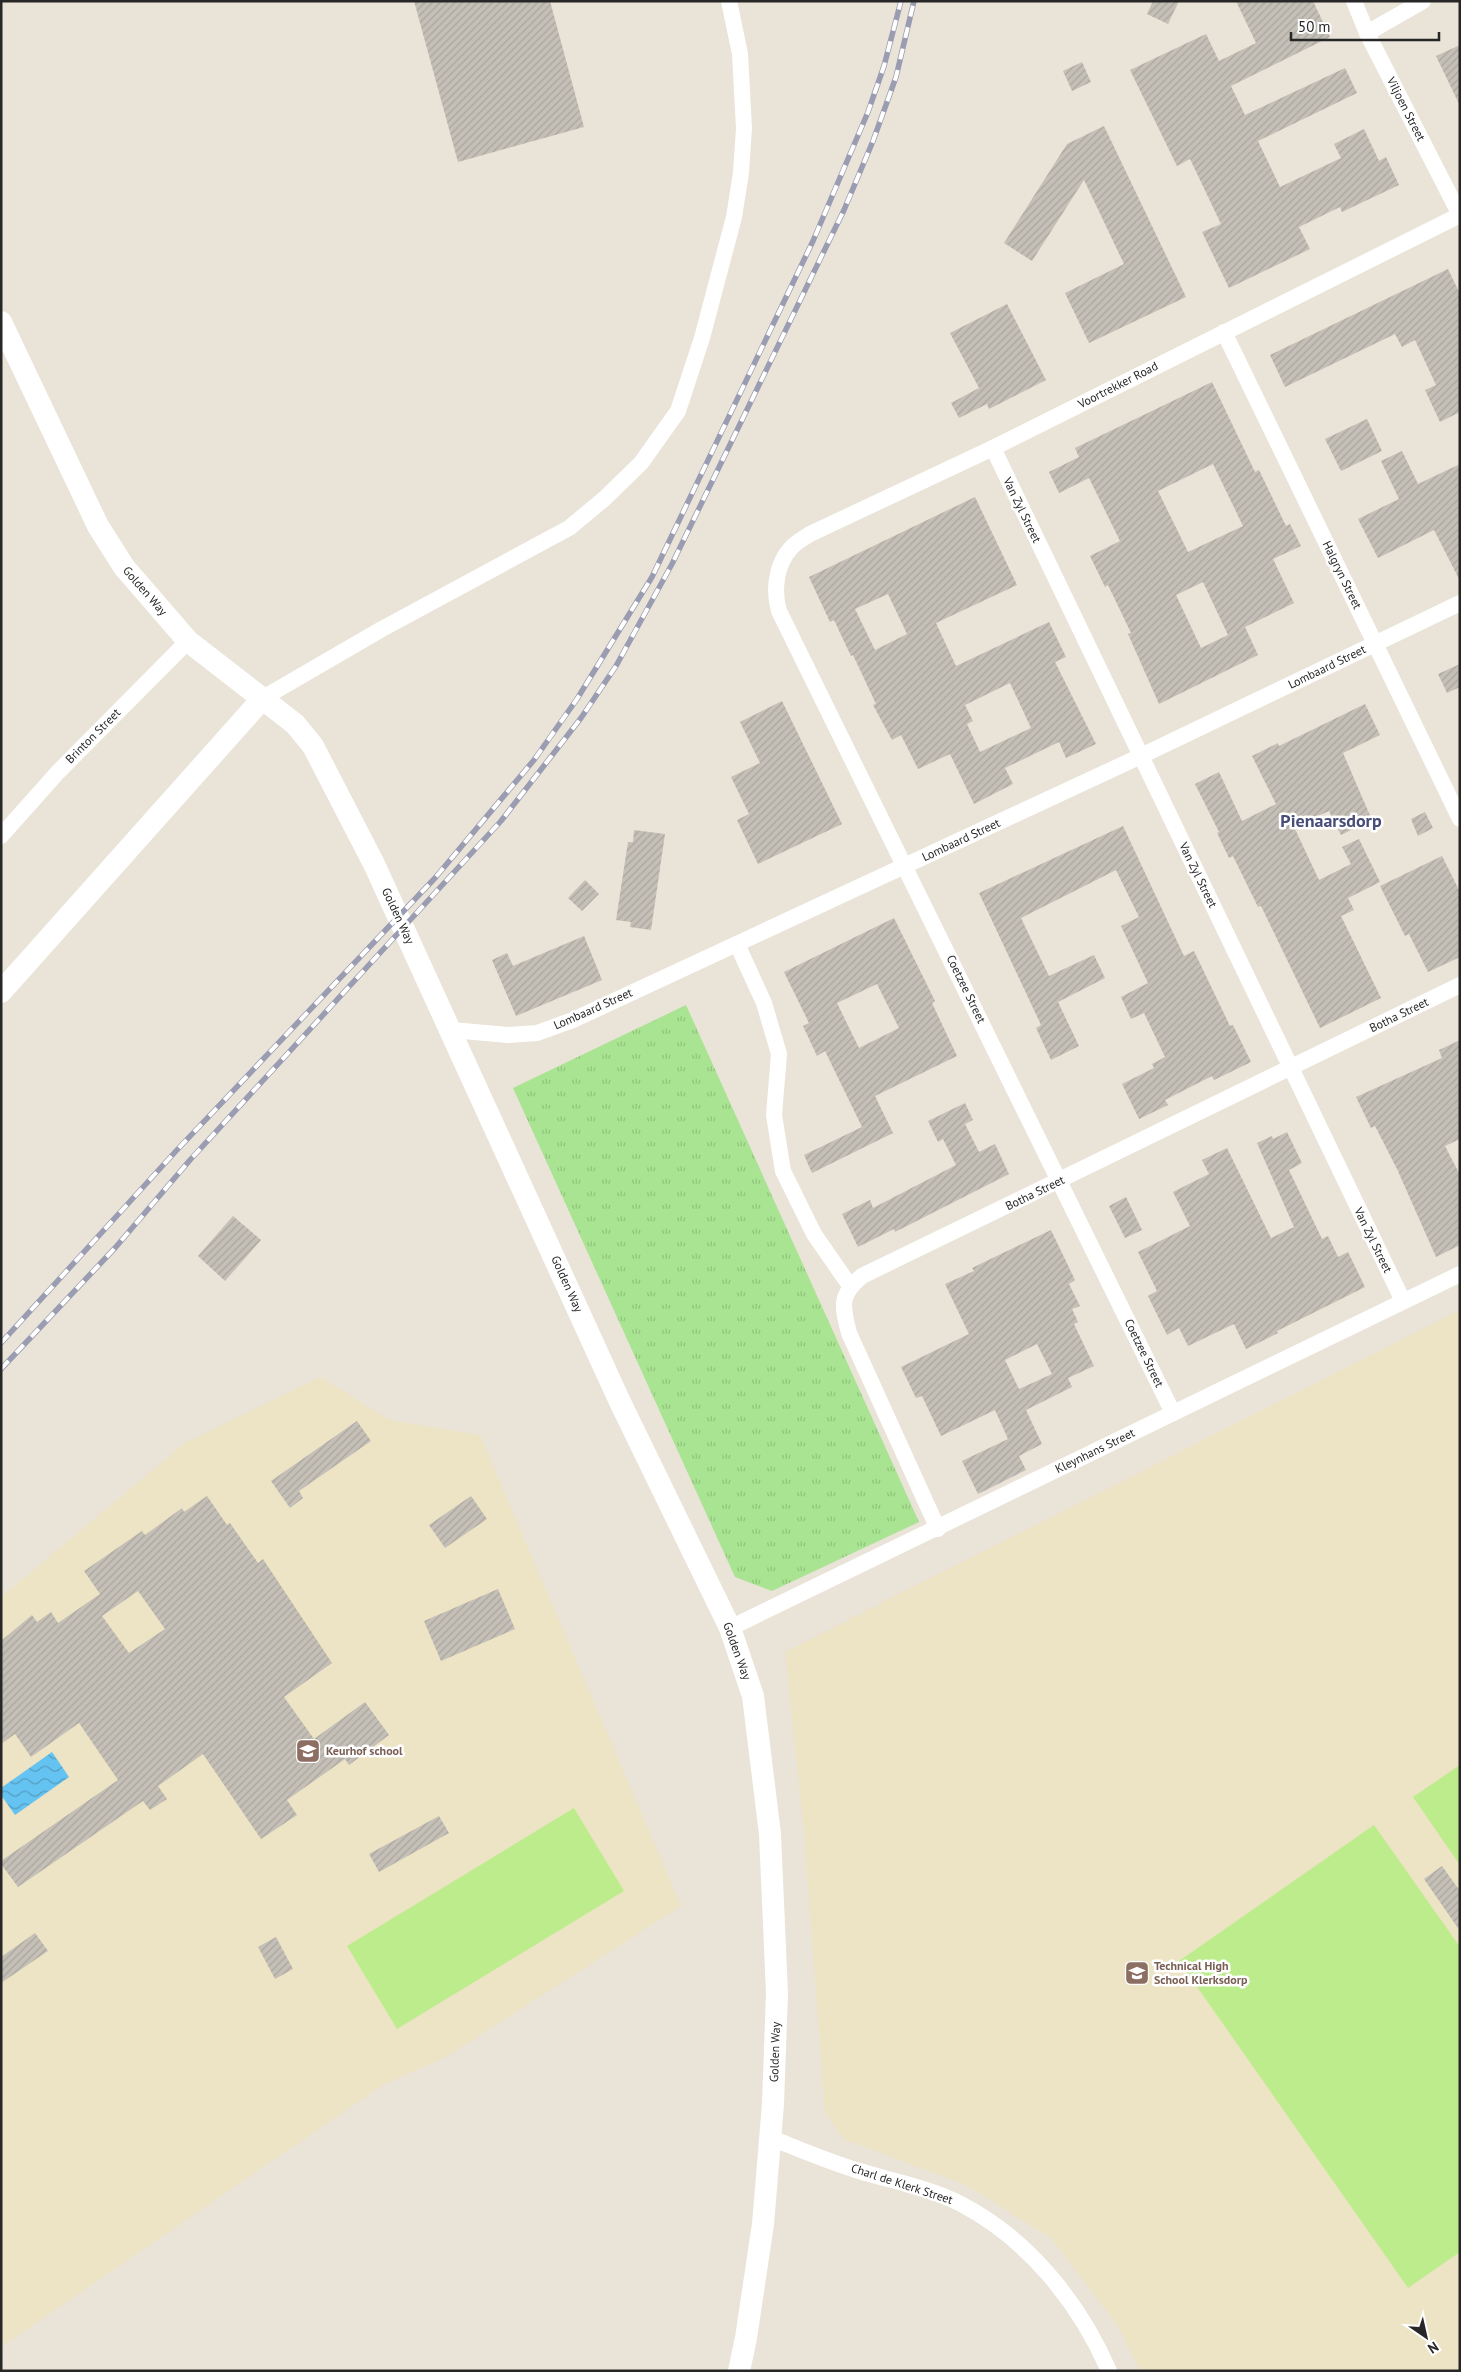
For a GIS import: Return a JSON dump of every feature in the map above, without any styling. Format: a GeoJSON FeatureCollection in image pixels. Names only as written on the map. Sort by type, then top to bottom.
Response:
{"type":"FeatureCollection","features":[{"type":"Feature","properties":{"kind":"street"},"geometry":{"type":"LineString","coordinates":[[1,992],[262,698],[382,629],[569,528],[604,499],[641,463],[678,411],[702,338],[729,236],[741,173],[744,128],[741,63],[729,1]]}},
{"type":"Feature","properties":{"kind":"street","name":"Viljoen Street"},"geometry":{"type":"LineString","coordinates":[[1354,1],[1367,33],[1460,215]]}},
{"type":"Feature","properties":{"kind":"street"},"geometry":{"type":"LineString","coordinates":[[1367,33],[1422,1]]}},
{"type":"Feature","properties":{"kind":"street","name":"Voortrekker Road"},"geometry":{"type":"LineString","coordinates":[[782,562],[791,547],[810,534],[992,448],[1460,215]]}},
{"type":"Feature","properties":{"kind":"street","name":"Golden Way"},"geometry":{"type":"LineString","coordinates":[[1,322],[7,351],[98,526],[124,567],[188,640],[295,724],[313,746],[374,864],[452,1030],[620,1402],[730,1628],[753,1696],[770,1834],[776,1993],[771,2138],[763,2224],[746,2338],[739,2371]]}},
{"type":"Feature","properties":{"kind":"street","name":"Halgryn Street"},"geometry":{"type":"LineString","coordinates":[[1224,332],[1460,819]]}},
{"type":"Feature","properties":{"kind":"street","name":"Van Zyl Street"},"geometry":{"type":"LineString","coordinates":[[992,448],[1403,1301]]}},
{"type":"Feature","properties":{"kind":"street","name":"Coetzee Street"},"geometry":{"type":"LineString","coordinates":[[782,562],[775,597],[779,611],[906,865],[1173,1413]]}},
{"type":"Feature","properties":{"kind":"street","name":"Lombaard Street"},"geometry":{"type":"LineString","coordinates":[[452,1030],[508,1035],[537,1033],[573,1020],[1141,756],[1460,603]]}},
{"type":"Feature","properties":{"kind":"street","name":"Brinton Street"},"geometry":{"type":"LineString","coordinates":[[1,836],[58,772],[188,640]]}},
{"type":"Feature","properties":{"kind":"street"},"geometry":{"type":"LineString","coordinates":[[737,944],[764,1003],[778,1054],[774,1115],[783,1171],[814,1234],[850,1286],[844,1298],[844,1313],[849,1334],[938,1529]]}},
{"type":"Feature","properties":{"kind":"street","name":"Botha Street"},"geometry":{"type":"LineString","coordinates":[[850,1286],[862,1276],[1460,985]]}},
{"type":"Feature","properties":{"kind":"street","name":"Kleynhans Street"},"geometry":{"type":"LineString","coordinates":[[730,1628],[938,1529],[1460,1274]]}},
{"type":"Feature","properties":{"kind":"street","name":"Charl de Klerk Street"},"geometry":{"type":"LineString","coordinates":[[771,2138],[856,2170],[908,2184],[959,2203],[995,2223],[1053,2280],[1085,2324],[1109,2371]]}},
{"type":"Feature","properties":{"kind":"shaded area","name":"Technical High School Klerksdorp"},"geometry":{"type":"Polygon","coordinates":[[[1460,1310],[1460,2371],[1140,2371],[1118,2326],[1051,2238],[966,2185],[844,2139],[825,2113],[804,1833],[785,1652],[1460,1310]]]}},
{"type":"Feature","properties":{"kind":"shaded area","name":"Keurhof school"},"geometry":{"type":"Polygon","coordinates":[[[320,1377],[390,1420],[480,1435],[681,1906],[446,2057],[383,2085],[1,2347],[1,1597],[185,1443],[320,1377]]]}},
{"type":"Feature","properties":{"kind":"green space"},"geometry":{"type":"Polygon","coordinates":[[[686,1005],[919,1522],[772,1591],[735,1577],[513,1088],[686,1005]]]}},
{"type":"Feature","properties":{"kind":"green space"},"geometry":{"type":"Polygon","coordinates":[[[1460,1765],[1460,1865],[1413,1797],[1460,1765]]]}},
{"type":"Feature","properties":{"kind":"green space"},"geometry":{"type":"Polygon","coordinates":[[[574,1808],[624,1891],[397,2029],[347,1946],[574,1808]]]}},
{"type":"Feature","properties":{"kind":"green space"},"geometry":{"type":"Polygon","coordinates":[[[1374,1825],[1460,1947],[1460,2252],[1408,2288],[1179,1961],[1374,1825]]]}},
{"type":"Feature","properties":{"kind":"water"},"geometry":{"type":"Polygon","coordinates":[[[52,1752],[69,1777],[15,1815],[1,1795],[1,1788],[52,1752]]]}},
{"type":"Feature","properties":{"kind":"building"},"geometry":{"type":"Polygon","coordinates":[[[414,1],[550,1],[584,127],[458,162],[414,1]]]}},
{"type":"Feature","properties":{"kind":"building"},"geometry":{"type":"Polygon","coordinates":[[[1153,1],[1179,1],[1168,24],[1147,14],[1153,1]]]}},
{"type":"Feature","properties":{"kind":"building"},"geometry":{"type":"Polygon","coordinates":[[[1236,1],[1313,1],[1330,37],[1231,86],[1245,115],[1345,68],[1357,93],[1258,141],[1280,187],[1341,158],[1334,144],[1364,129],[1379,161],[1386,157],[1399,185],[1342,212],[1340,207],[1299,227],[1310,249],[1229,288],[1202,232],[1221,224],[1190,159],[1177,166],[1130,70],[1206,34],[1219,61],[1256,43],[1236,1]]]}},
{"type":"Feature","properties":{"kind":"building"},"geometry":{"type":"Polygon","coordinates":[[[1460,45],[1460,106],[1436,56],[1460,45]]]}},
{"type":"Feature","properties":{"kind":"building"},"geometry":{"type":"Polygon","coordinates":[[[1082,62],[1091,82],[1072,91],[1063,71],[1082,62]]]}},
{"type":"Feature","properties":{"kind":"building"},"geometry":{"type":"Polygon","coordinates":[[[1104,126],[1186,297],[1089,343],[1065,293],[1124,264],[1084,180],[1032,261],[1004,243],[1067,144],[1104,126]]]}},
{"type":"Feature","properties":{"kind":"building"},"geometry":{"type":"Polygon","coordinates":[[[1448,269],[1460,294],[1460,412],[1440,422],[1425,390],[1436,385],[1415,340],[1402,347],[1395,334],[1285,387],[1270,355],[1448,269]]]}},
{"type":"Feature","properties":{"kind":"building"},"geometry":{"type":"Polygon","coordinates":[[[1007,304],[1046,380],[989,409],[987,404],[959,418],[951,403],[979,388],[950,333],[1007,304]]]}},
{"type":"Feature","properties":{"kind":"building"},"geometry":{"type":"Polygon","coordinates":[[[1212,382],[1255,472],[1259,470],[1286,526],[1290,524],[1301,546],[1273,559],[1294,603],[1245,627],[1258,655],[1159,704],[1128,634],[1131,633],[1108,585],[1105,587],[1090,556],[1120,541],[1089,478],[1059,493],[1049,472],[1079,457],[1075,448],[1212,382]],[[1213,464],[1158,491],[1188,552],[1243,526],[1213,464]],[[1203,582],[1176,595],[1201,648],[1228,635],[1203,582]]]}},
{"type":"Feature","properties":{"kind":"building"},"geometry":{"type":"Polygon","coordinates":[[[1367,419],[1382,451],[1341,471],[1325,439],[1367,419]]]}},
{"type":"Feature","properties":{"kind":"building"},"geometry":{"type":"Polygon","coordinates":[[[1402,451],[1418,484],[1460,464],[1460,581],[1434,530],[1378,558],[1358,519],[1399,499],[1381,461],[1402,451]]]}},
{"type":"Feature","properties":{"kind":"building"},"geometry":{"type":"Polygon","coordinates":[[[975,497],[1017,585],[936,623],[956,666],[1049,622],[1066,657],[1055,662],[1096,744],[1066,758],[1059,742],[1005,768],[1013,784],[974,804],[950,754],[918,769],[901,735],[892,740],[873,705],[876,704],[853,655],[851,656],[834,620],[830,622],[809,577],[975,497]],[[888,594],[855,609],[875,650],[907,634],[888,594]],[[1010,683],[965,705],[973,721],[967,724],[980,752],[1031,728],[1010,683]]]}},
{"type":"Feature","properties":{"kind":"building"},"geometry":{"type":"Polygon","coordinates":[[[1460,664],[1460,687],[1447,693],[1438,674],[1460,664]]]}},
{"type":"Feature","properties":{"kind":"building"},"geometry":{"type":"Polygon","coordinates":[[[782,701],[842,824],[758,864],[737,820],[749,814],[731,777],[760,763],[740,722],[782,701]]]}},
{"type":"Feature","properties":{"kind":"building"},"geometry":{"type":"Polygon","coordinates":[[[1365,704],[1380,735],[1343,753],[1372,820],[1341,835],[1329,811],[1294,827],[1319,880],[1351,864],[1342,847],[1359,839],[1380,882],[1348,898],[1354,910],[1341,916],[1381,998],[1320,1028],[1261,906],[1258,907],[1233,856],[1229,858],[1217,833],[1219,832],[1195,784],[1219,772],[1242,821],[1276,804],[1252,756],[1278,743],[1279,746],[1365,704]]]}},
{"type":"Feature","properties":{"kind":"building"},"geometry":{"type":"Polygon","coordinates":[[[1425,812],[1433,828],[1418,836],[1411,819],[1425,812]]]}},
{"type":"Feature","properties":{"kind":"building"},"geometry":{"type":"Polygon","coordinates":[[[1123,826],[1184,956],[1194,951],[1230,1026],[1233,1025],[1251,1062],[1214,1080],[1212,1076],[1165,1100],[1168,1105],[1139,1119],[1122,1084],[1154,1068],[1152,1064],[1165,1057],[1144,1013],[1131,1019],[1121,997],[1148,983],[1121,926],[1139,917],[1116,870],[1021,918],[1049,976],[1094,955],[1105,978],[1058,1002],[1079,1046],[1051,1060],[1036,1028],[1041,1025],[979,893],[1123,826]]]}},
{"type":"Feature","properties":{"kind":"building"},"geometry":{"type":"Polygon","coordinates":[[[634,830],[665,834],[651,930],[630,927],[631,922],[616,920],[628,842],[633,842],[634,830]]]}},
{"type":"Feature","properties":{"kind":"building"},"geometry":{"type":"Polygon","coordinates":[[[1442,856],[1460,892],[1460,957],[1428,972],[1409,934],[1405,936],[1380,886],[1442,856]]]}},
{"type":"Feature","properties":{"kind":"building"},"geometry":{"type":"Polygon","coordinates":[[[585,880],[599,894],[582,911],[568,898],[585,880]]]}},
{"type":"Feature","properties":{"kind":"building"},"geometry":{"type":"Polygon","coordinates":[[[894,918],[935,1001],[932,1003],[957,1056],[875,1096],[893,1133],[812,1173],[804,1155],[862,1127],[825,1051],[817,1056],[803,1026],[809,1023],[784,972],[894,918]],[[877,984],[837,1003],[859,1048],[899,1028],[877,984]]]}},
{"type":"Feature","properties":{"kind":"building"},"geometry":{"type":"Polygon","coordinates":[[[584,936],[602,980],[516,1016],[492,960],[507,953],[513,966],[584,936]]]}},
{"type":"Feature","properties":{"kind":"building"},"geometry":{"type":"Polygon","coordinates":[[[1460,1040],[1460,1139],[1445,1146],[1460,1175],[1460,1245],[1436,1257],[1397,1169],[1375,1126],[1371,1128],[1356,1097],[1442,1058],[1439,1050],[1460,1040]]]}},
{"type":"Feature","properties":{"kind":"building"},"geometry":{"type":"Polygon","coordinates":[[[965,1103],[973,1120],[965,1124],[979,1152],[995,1144],[1009,1174],[895,1232],[894,1229],[858,1247],[842,1214],[870,1200],[873,1208],[956,1165],[943,1139],[938,1142],[928,1121],[965,1103]]]}},
{"type":"Feature","properties":{"kind":"building"},"geometry":{"type":"Polygon","coordinates":[[[1287,1132],[1302,1163],[1289,1170],[1322,1239],[1328,1236],[1338,1257],[1348,1252],[1365,1287],[1277,1331],[1278,1333],[1246,1349],[1234,1324],[1188,1346],[1179,1328],[1167,1335],[1148,1296],[1157,1291],[1138,1252],[1190,1226],[1173,1192],[1209,1174],[1202,1160],[1227,1148],[1271,1238],[1294,1227],[1257,1143],[1272,1136],[1273,1139],[1287,1132]]]}},
{"type":"Feature","properties":{"kind":"building"},"geometry":{"type":"Polygon","coordinates":[[[1126,1197],[1142,1230],[1125,1238],[1109,1206],[1126,1197]]]}},
{"type":"Feature","properties":{"kind":"building"},"geometry":{"type":"Polygon","coordinates":[[[233,1216],[261,1240],[225,1281],[198,1256],[233,1216]]]}},
{"type":"Feature","properties":{"kind":"building"},"geometry":{"type":"Polygon","coordinates":[[[1051,1230],[1075,1280],[1069,1284],[1080,1306],[1072,1309],[1078,1322],[1074,1324],[1094,1366],[1068,1378],[1072,1387],[1026,1410],[1042,1444],[1019,1456],[1026,1470],[978,1494],[962,1461],[1008,1439],[995,1410],[941,1436],[922,1396],[916,1398],[901,1367],[969,1334],[945,1284],[974,1271],[972,1268],[1051,1230]],[[1037,1344],[1005,1360],[1019,1389],[1052,1374],[1037,1344]]]}},
{"type":"Feature","properties":{"kind":"building"},"geometry":{"type":"Polygon","coordinates":[[[357,1421],[371,1441],[299,1491],[303,1498],[290,1508],[271,1481],[357,1421]]]}},
{"type":"Feature","properties":{"kind":"building"},"geometry":{"type":"Polygon","coordinates":[[[207,1496],[227,1525],[230,1523],[258,1563],[263,1559],[332,1663],[284,1697],[314,1739],[365,1702],[389,1735],[349,1765],[345,1759],[287,1800],[297,1815],[261,1839],[203,1754],[158,1786],[167,1799],[150,1810],[143,1801],[18,1887],[1,1864],[1,1861],[118,1780],[79,1723],[31,1757],[15,1734],[1,1744],[1,1641],[32,1615],[37,1622],[51,1612],[58,1623],[100,1594],[84,1571],[142,1531],[145,1535],[182,1508],[184,1512],[207,1496]],[[138,1591],[102,1616],[129,1653],[165,1629],[138,1591]]]}},
{"type":"Feature","properties":{"kind":"building"},"geometry":{"type":"Polygon","coordinates":[[[471,1496],[487,1519],[445,1548],[429,1525],[471,1496]]]}},
{"type":"Feature","properties":{"kind":"building"},"geometry":{"type":"Polygon","coordinates":[[[498,1589],[515,1629],[441,1661],[424,1621],[498,1589]]]}},
{"type":"Feature","properties":{"kind":"building"},"geometry":{"type":"Polygon","coordinates":[[[439,1816],[449,1833],[379,1872],[369,1854],[439,1816]]]}},
{"type":"Feature","properties":{"kind":"building"},"geometry":{"type":"Polygon","coordinates":[[[1442,1866],[1460,1891],[1460,1931],[1424,1879],[1442,1866]]]}},
{"type":"Feature","properties":{"kind":"building"},"geometry":{"type":"Polygon","coordinates":[[[35,1933],[48,1951],[1,1983],[1,1957],[35,1933]]]}},
{"type":"Feature","properties":{"kind":"building"},"geometry":{"type":"Polygon","coordinates":[[[276,1937],[293,1969],[275,1979],[258,1947],[276,1937]]]}},
{"type":"Feature","properties":{"kind":"railway"},"geometry":{"type":"LineString","coordinates":[[1,1343],[176,1151],[435,878],[534,760],[577,699],[652,577],[813,241],[868,112],[884,66],[901,1]]}},
{"type":"Feature","properties":{"kind":"railway"},"geometry":{"type":"LineString","coordinates":[[1,1369],[115,1248],[190,1160],[501,821],[581,718],[616,666],[672,564],[844,210],[873,141],[896,77],[914,1]]}},
{"type":"Feature","properties":{"kind":"place","name":"Keurhof school"},"geometry":{"type":"Point","coordinates":[308,1751]}},
{"type":"Feature","properties":{"kind":"place","name":"Technical High School Klerksdorp"},"geometry":{"type":"Point","coordinates":[1137,1973]}},
{"type":"Feature","properties":{"kind":"district","name":"Pienaarsdorp"},"geometry":{"type":"Point","coordinates":[1331,821]}}]}
